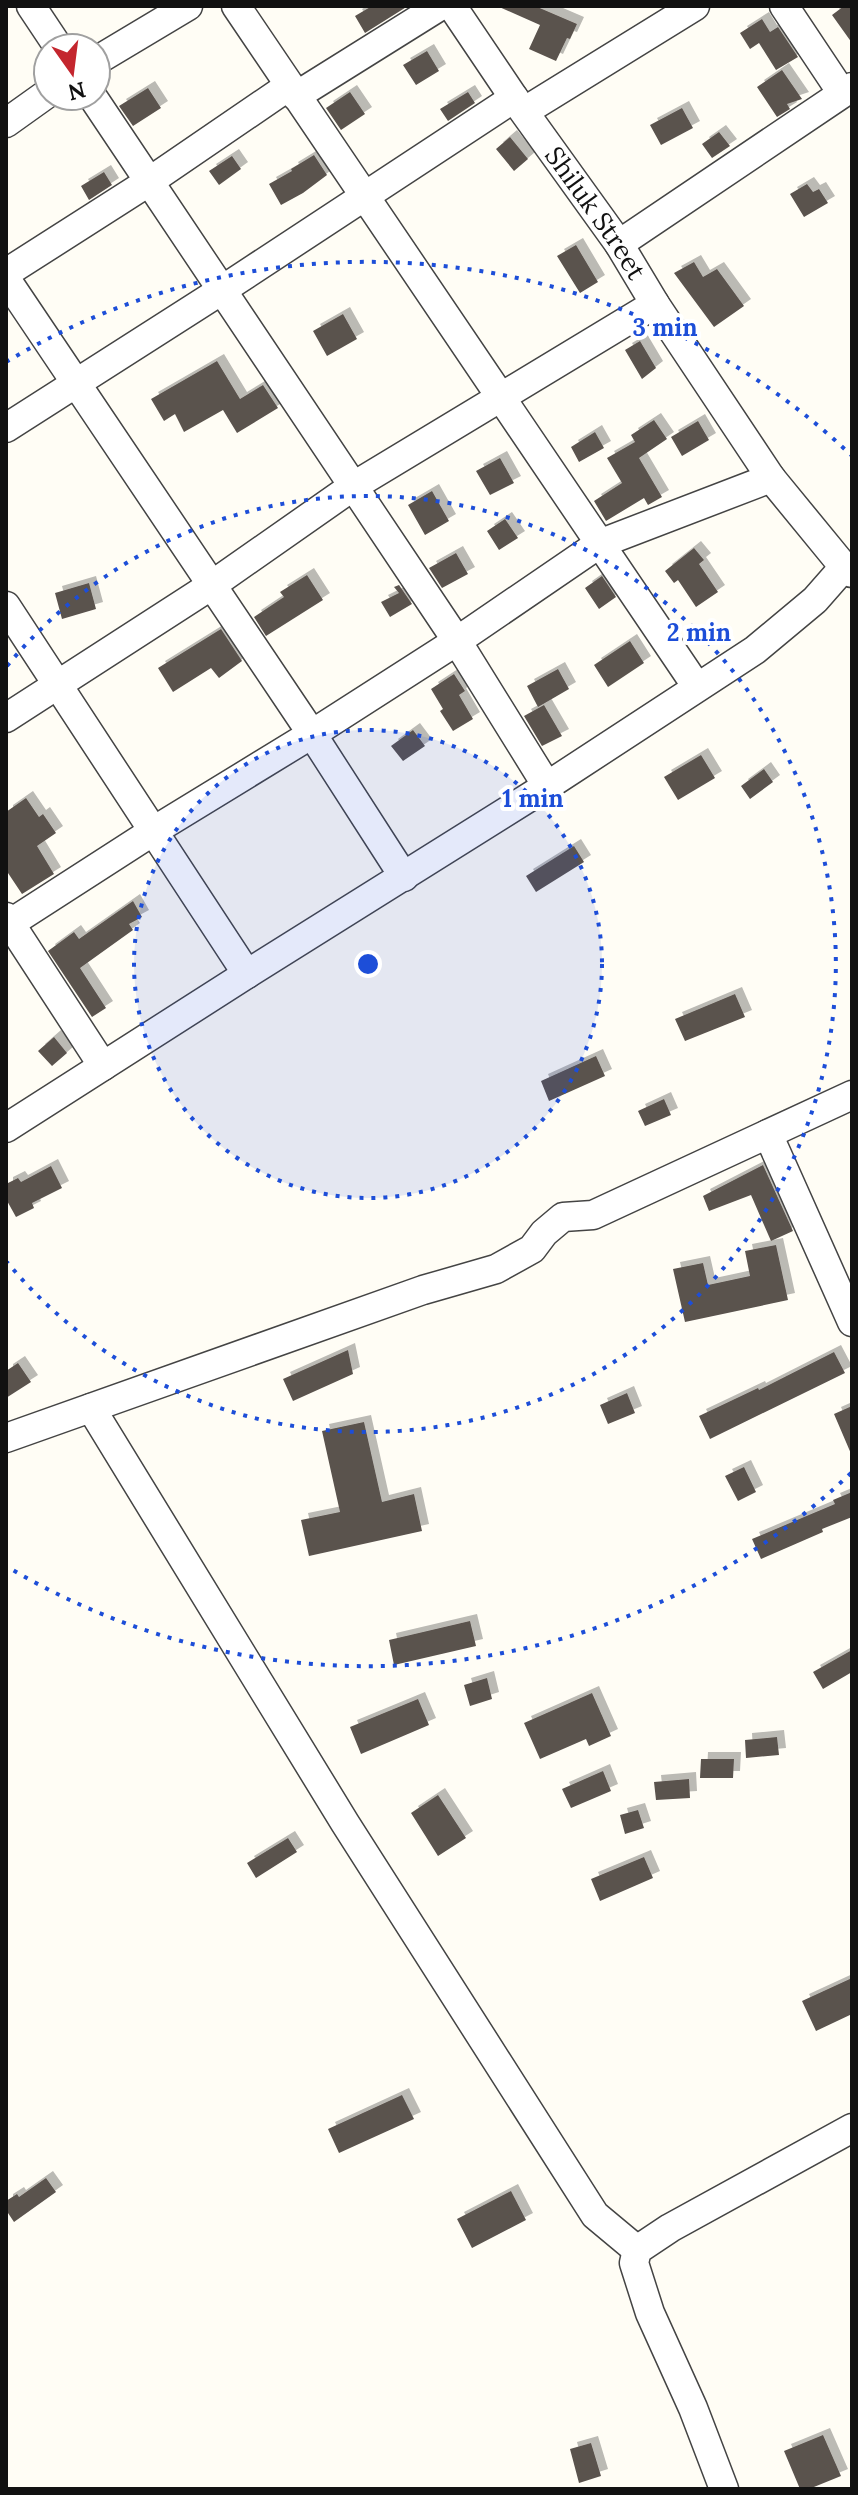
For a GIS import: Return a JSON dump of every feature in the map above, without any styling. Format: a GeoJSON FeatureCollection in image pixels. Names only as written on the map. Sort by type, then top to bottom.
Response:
{"type":"FeatureCollection","features":[{"type":"Feature","properties":{"kind":"street"},"geometry":{"type":"LineString","coordinates":[[31,6],[48,32]]}},
{"type":"Feature","properties":{"kind":"street"},"geometry":{"type":"LineString","coordinates":[[112,51],[188,6]]}},
{"type":"Feature","properties":{"kind":"street"},"geometry":{"type":"LineString","coordinates":[[236,6],[697,687]]}},
{"type":"Feature","properties":{"kind":"street"},"geometry":{"type":"LineString","coordinates":[[404,877],[6,276],[293,91],[440,6]]}},
{"type":"Feature","properties":{"kind":"street","name":"Shiluk Street"},"geometry":{"type":"LineString","coordinates":[[452,6],[619,244],[655,304],[771,478],[848,570]]}},
{"type":"Feature","properties":{"kind":"street"},"geometry":{"type":"LineString","coordinates":[[6,428],[365,197],[695,6]]}},
{"type":"Feature","properties":{"kind":"street"},"geometry":{"type":"LineString","coordinates":[[619,244],[847,90],[784,6]]}},
{"type":"Feature","properties":{"kind":"street"},"geometry":{"type":"LineString","coordinates":[[6,123],[32,104]]}},
{"type":"Feature","properties":{"kind":"street"},"geometry":{"type":"LineString","coordinates":[[103,112],[457,641],[547,786]]}},
{"type":"Feature","properties":{"kind":"street"},"geometry":{"type":"LineString","coordinates":[[6,718],[212,585],[352,487],[655,304]]}},
{"type":"Feature","properties":{"kind":"street"},"geometry":{"type":"LineString","coordinates":[[103,1066],[7,922],[312,734],[457,641],[599,544],[771,478]]}},
{"type":"Feature","properties":{"kind":"street"},"geometry":{"type":"LineString","coordinates":[[6,1128],[547,786],[755,650],[848,570]]}},
{"type":"Feature","properties":{"kind":"street"},"geometry":{"type":"LineString","coordinates":[[6,606],[247,974]]}},
{"type":"Feature","properties":{"kind":"street"},"geometry":{"type":"LineString","coordinates":[[6,1438],[423,1290],[496,1269],[532,1249],[544,1233],[563,1217],[593,1215],[852,1095]]}},
{"type":"Feature","properties":{"kind":"street"},"geometry":{"type":"LineString","coordinates":[[768,1134],[852,1322]]}},
{"type":"Feature","properties":{"kind":"street"},"geometry":{"type":"LineString","coordinates":[[91,1408],[345,1823],[595,2215],[637,2250]]}},
{"type":"Feature","properties":{"kind":"street"},"geometry":{"type":"LineString","coordinates":[[724,2489],[693,2408],[650,2313],[634,2263],[637,2250],[670,2228],[852,2128]]}},
{"type":"Feature","properties":{"kind":"building"},"geometry":{"type":"Polygon","coordinates":[[[372,6],[408,6],[365,33],[355,16],[372,6]]]}},
{"type":"Feature","properties":{"kind":"building"},"geometry":{"type":"Polygon","coordinates":[[[497,6],[535,6],[577,24],[556,61],[529,49],[540,25],[497,6]]]}},
{"type":"Feature","properties":{"kind":"building"},"geometry":{"type":"Polygon","coordinates":[[[844,6],[852,6],[852,43],[832,15],[844,6]]]}},
{"type":"Feature","properties":{"kind":"building"},"geometry":{"type":"Polygon","coordinates":[[[762,19],[770,32],[778,27],[798,57],[776,70],[759,43],[750,49],[740,33],[762,19]]]}},
{"type":"Feature","properties":{"kind":"building"},"geometry":{"type":"Polygon","coordinates":[[[427,51],[439,71],[416,85],[403,65],[427,51]]]}},
{"type":"Feature","properties":{"kind":"building"},"geometry":{"type":"Polygon","coordinates":[[[782,70],[802,99],[787,104],[790,109],[777,117],[757,87],[782,70]]]}},
{"type":"Feature","properties":{"kind":"building"},"geometry":{"type":"Polygon","coordinates":[[[148,88],[161,108],[133,126],[119,106],[148,88]]]}},
{"type":"Feature","properties":{"kind":"building"},"geometry":{"type":"Polygon","coordinates":[[[350,92],[365,114],[341,130],[326,108],[350,92]]]}},
{"type":"Feature","properties":{"kind":"building"},"geometry":{"type":"Polygon","coordinates":[[[468,92],[475,103],[448,121],[440,109],[468,92]]]}},
{"type":"Feature","properties":{"kind":"building"},"geometry":{"type":"Polygon","coordinates":[[[682,108],[693,128],[661,145],[650,125],[682,108]]]}},
{"type":"Feature","properties":{"kind":"building"},"geometry":{"type":"Polygon","coordinates":[[[719,132],[730,146],[712,158],[702,144],[719,132]]]}},
{"type":"Feature","properties":{"kind":"building"},"geometry":{"type":"Polygon","coordinates":[[[510,137],[528,159],[514,171],[496,149],[510,137]]]}},
{"type":"Feature","properties":{"kind":"building"},"geometry":{"type":"Polygon","coordinates":[[[314,155],[327,175],[281,205],[269,184],[314,155]]]}},
{"type":"Feature","properties":{"kind":"building"},"geometry":{"type":"Polygon","coordinates":[[[232,156],[241,169],[219,185],[209,171],[232,156]]]}},
{"type":"Feature","properties":{"kind":"building"},"geometry":{"type":"Polygon","coordinates":[[[104,172],[112,185],[89,200],[81,186],[104,172]]]}},
{"type":"Feature","properties":{"kind":"building"},"geometry":{"type":"Polygon","coordinates":[[[807,184],[813,192],[819,189],[828,203],[804,217],[790,194],[807,184]]]}},
{"type":"Feature","properties":{"kind":"building"},"geometry":{"type":"Polygon","coordinates":[[[576,245],[598,282],[580,293],[557,256],[576,245]]]}},
{"type":"Feature","properties":{"kind":"building"},"geometry":{"type":"Polygon","coordinates":[[[694,262],[703,277],[717,269],[744,306],[714,327],[674,273],[694,262]]]}},
{"type":"Feature","properties":{"kind":"building"},"geometry":{"type":"Polygon","coordinates":[[[343,314],[357,339],[327,356],[313,331],[343,314]]]}},
{"type":"Feature","properties":{"kind":"building"},"geometry":{"type":"Polygon","coordinates":[[[640,341],[656,368],[642,379],[625,350],[640,341]]]}},
{"type":"Feature","properties":{"kind":"building"},"geometry":{"type":"Polygon","coordinates":[[[217,361],[240,399],[263,385],[278,408],[237,433],[223,410],[184,432],[175,414],[164,421],[151,399],[217,361]]]}},
{"type":"Feature","properties":{"kind":"building"},"geometry":{"type":"Polygon","coordinates":[[[654,420],[667,439],[639,458],[662,497],[648,505],[644,498],[606,521],[594,501],[622,483],[607,458],[635,442],[631,435],[654,420]]]}},
{"type":"Feature","properties":{"kind":"building"},"geometry":{"type":"Polygon","coordinates":[[[698,421],[709,440],[682,456],[671,437],[698,421]]]}},
{"type":"Feature","properties":{"kind":"building"},"geometry":{"type":"Polygon","coordinates":[[[595,432],[604,448],[579,462],[571,447],[595,432]]]}},
{"type":"Feature","properties":{"kind":"building"},"geometry":{"type":"Polygon","coordinates":[[[500,458],[514,483],[490,495],[476,471],[500,458]]]}},
{"type":"Feature","properties":{"kind":"building"},"geometry":{"type":"Polygon","coordinates":[[[432,491],[449,521],[425,535],[408,505],[432,491]]]}},
{"type":"Feature","properties":{"kind":"building"},"geometry":{"type":"Polygon","coordinates":[[[505,519],[518,538],[499,550],[487,531],[505,519]]]}},
{"type":"Feature","properties":{"kind":"building"},"geometry":{"type":"Polygon","coordinates":[[[694,548],[704,560],[699,564],[718,592],[696,607],[678,580],[674,583],[665,571],[694,548]]]}},
{"type":"Feature","properties":{"kind":"building"},"geometry":{"type":"Polygon","coordinates":[[[456,553],[468,574],[442,588],[429,568],[456,553]]]}},
{"type":"Feature","properties":{"kind":"building"},"geometry":{"type":"Polygon","coordinates":[[[307,575],[323,600],[266,636],[254,617],[284,597],[280,592],[307,575]]]}},
{"type":"Feature","properties":{"kind":"building"},"geometry":{"type":"Polygon","coordinates":[[[602,576],[616,597],[599,609],[585,588],[602,576]]]}},
{"type":"Feature","properties":{"kind":"building"},"geometry":{"type":"Polygon","coordinates":[[[89,583],[96,609],[62,619],[55,593],[89,583]]]}},
{"type":"Feature","properties":{"kind":"building"},"geometry":{"type":"Polygon","coordinates":[[[399,585],[412,604],[390,617],[381,602],[399,593],[394,587],[399,585]]]}},
{"type":"Feature","properties":{"kind":"building"},"geometry":{"type":"Polygon","coordinates":[[[221,629],[242,661],[219,678],[211,668],[173,692],[158,668],[221,629]]]}},
{"type":"Feature","properties":{"kind":"building"},"geometry":{"type":"Polygon","coordinates":[[[630,641],[644,663],[608,687],[594,665],[630,641]]]}},
{"type":"Feature","properties":{"kind":"building"},"geometry":{"type":"Polygon","coordinates":[[[558,669],[569,689],[538,707],[527,686],[558,669]]]}},
{"type":"Feature","properties":{"kind":"building"},"geometry":{"type":"Polygon","coordinates":[[[454,674],[465,691],[459,695],[473,719],[453,731],[431,689],[454,674]]]}},
{"type":"Feature","properties":{"kind":"building"},"geometry":{"type":"Polygon","coordinates":[[[544,705],[562,736],[542,746],[524,716],[544,705]]]}},
{"type":"Feature","properties":{"kind":"building"},"geometry":{"type":"Polygon","coordinates":[[[413,730],[425,746],[403,761],[391,746],[413,730]]]}},
{"type":"Feature","properties":{"kind":"building"},"geometry":{"type":"Polygon","coordinates":[[[701,755],[715,778],[678,800],[664,777],[701,755]]]}},
{"type":"Feature","properties":{"kind":"building"},"geometry":{"type":"Polygon","coordinates":[[[764,769],[773,782],[750,799],[741,786],[764,769]]]}},
{"type":"Feature","properties":{"kind":"building"},"geometry":{"type":"Polygon","coordinates":[[[26,798],[39,817],[43,814],[56,833],[37,846],[54,874],[22,894],[6,870],[6,812],[26,798]]]}},
{"type":"Feature","properties":{"kind":"building"},"geometry":{"type":"Polygon","coordinates":[[[574,846],[584,862],[536,892],[526,876],[574,846]]]}},
{"type":"Feature","properties":{"kind":"building"},"geometry":{"type":"Polygon","coordinates":[[[133,901],[142,917],[129,924],[133,930],[80,968],[106,1008],[92,1017],[48,951],[74,932],[79,939],[133,901]]]}},
{"type":"Feature","properties":{"kind":"building"},"geometry":{"type":"Polygon","coordinates":[[[735,994],[745,1017],[685,1041],[675,1019],[735,994]]]}},
{"type":"Feature","properties":{"kind":"building"},"geometry":{"type":"Polygon","coordinates":[[[54,1037],[67,1053],[52,1066],[38,1051],[54,1037]]]}},
{"type":"Feature","properties":{"kind":"building"},"geometry":{"type":"Polygon","coordinates":[[[596,1056],[605,1076],[549,1101],[541,1081],[596,1056]]]}},
{"type":"Feature","properties":{"kind":"building"},"geometry":{"type":"Polygon","coordinates":[[[664,1099],[671,1115],[645,1126],[638,1111],[664,1099]]]}},
{"type":"Feature","properties":{"kind":"building"},"geometry":{"type":"Polygon","coordinates":[[[763,1165],[793,1231],[771,1241],[751,1195],[709,1211],[703,1196],[763,1165]]]}},
{"type":"Feature","properties":{"kind":"building"},"geometry":{"type":"Polygon","coordinates":[[[51,1166],[62,1188],[32,1203],[34,1208],[16,1217],[6,1199],[6,1184],[18,1178],[21,1182],[51,1166]]]}},
{"type":"Feature","properties":{"kind":"building"},"geometry":{"type":"Polygon","coordinates":[[[776,1245],[788,1300],[685,1322],[673,1269],[703,1263],[708,1285],[750,1276],[745,1251],[776,1245]]]}},
{"type":"Feature","properties":{"kind":"building"},"geometry":{"type":"Polygon","coordinates":[[[348,1350],[353,1374],[293,1401],[283,1379],[348,1350]]]}},
{"type":"Feature","properties":{"kind":"building"},"geometry":{"type":"Polygon","coordinates":[[[834,1352],[845,1373],[710,1439],[699,1416],[834,1352]]]}},
{"type":"Feature","properties":{"kind":"building"},"geometry":{"type":"Polygon","coordinates":[[[18,1363],[31,1382],[6,1398],[6,1371],[18,1363]]]}},
{"type":"Feature","properties":{"kind":"building"},"geometry":{"type":"Polygon","coordinates":[[[627,1393],[635,1413],[608,1424],[600,1405],[627,1393]]]}},
{"type":"Feature","properties":{"kind":"building"},"geometry":{"type":"Polygon","coordinates":[[[852,1406],[852,1456],[834,1414],[852,1406]]]}},
{"type":"Feature","properties":{"kind":"building"},"geometry":{"type":"Polygon","coordinates":[[[364,1422],[382,1502],[414,1494],[422,1531],[309,1556],[301,1520],[340,1512],[322,1431],[364,1422]]]}},
{"type":"Feature","properties":{"kind":"building"},"geometry":{"type":"Polygon","coordinates":[[[744,1467],[756,1492],[738,1501],[725,1476],[744,1467]]]}},
{"type":"Feature","properties":{"kind":"building"},"geometry":{"type":"Polygon","coordinates":[[[852,1492],[852,1517],[761,1559],[752,1539],[835,1504],[833,1500],[852,1492]]]}},
{"type":"Feature","properties":{"kind":"building"},"geometry":{"type":"Polygon","coordinates":[[[470,1621],[476,1646],[394,1665],[389,1640],[470,1621]]]}},
{"type":"Feature","properties":{"kind":"building"},"geometry":{"type":"Polygon","coordinates":[[[852,1650],[852,1672],[823,1689],[813,1672],[852,1650]]]}},
{"type":"Feature","properties":{"kind":"building"},"geometry":{"type":"Polygon","coordinates":[[[487,1678],[492,1699],[470,1706],[464,1685],[487,1678]]]}},
{"type":"Feature","properties":{"kind":"building"},"geometry":{"type":"Polygon","coordinates":[[[592,1693],[611,1736],[589,1746],[586,1739],[540,1759],[524,1723],[592,1693]]]}},
{"type":"Feature","properties":{"kind":"building"},"geometry":{"type":"Polygon","coordinates":[[[418,1699],[429,1725],[361,1754],[350,1727],[418,1699]]]}},
{"type":"Feature","properties":{"kind":"building"},"geometry":{"type":"Polygon","coordinates":[[[777,1737],[779,1755],[746,1758],[745,1740],[777,1737]]]}},
{"type":"Feature","properties":{"kind":"building"},"geometry":{"type":"Polygon","coordinates":[[[701,1759],[734,1759],[733,1778],[700,1778],[701,1759]]]}},
{"type":"Feature","properties":{"kind":"building"},"geometry":{"type":"Polygon","coordinates":[[[603,1771],[611,1791],[571,1808],[562,1789],[603,1771]]]}},
{"type":"Feature","properties":{"kind":"building"},"geometry":{"type":"Polygon","coordinates":[[[689,1779],[690,1798],[656,1800],[654,1782],[689,1779]]]}},
{"type":"Feature","properties":{"kind":"building"},"geometry":{"type":"Polygon","coordinates":[[[438,1795],[466,1838],[438,1856],[411,1813],[438,1795]]]}},
{"type":"Feature","properties":{"kind":"building"},"geometry":{"type":"Polygon","coordinates":[[[638,1810],[644,1828],[625,1834],[620,1815],[638,1810]]]}},
{"type":"Feature","properties":{"kind":"building"},"geometry":{"type":"Polygon","coordinates":[[[288,1838],[297,1852],[256,1878],[247,1863],[288,1838]]]}},
{"type":"Feature","properties":{"kind":"building"},"geometry":{"type":"Polygon","coordinates":[[[644,1857],[653,1878],[600,1901],[591,1879],[644,1857]]]}},
{"type":"Feature","properties":{"kind":"building"},"geometry":{"type":"Polygon","coordinates":[[[852,1978],[852,2014],[816,2031],[802,2001],[852,1978]]]}},
{"type":"Feature","properties":{"kind":"building"},"geometry":{"type":"Polygon","coordinates":[[[402,2095],[414,2119],[339,2153],[328,2129],[402,2095]]]}},
{"type":"Feature","properties":{"kind":"building"},"geometry":{"type":"Polygon","coordinates":[[[46,2178],[56,2192],[14,2222],[6,2210],[6,2201],[17,2194],[19,2197],[46,2178]]]}},
{"type":"Feature","properties":{"kind":"building"},"geometry":{"type":"Polygon","coordinates":[[[511,2191],[526,2220],[472,2248],[457,2219],[511,2191]]]}},
{"type":"Feature","properties":{"kind":"building"},"geometry":{"type":"Polygon","coordinates":[[[823,2435],[841,2476],[809,2489],[800,2489],[784,2451],[823,2435]]]}},
{"type":"Feature","properties":{"kind":"building"},"geometry":{"type":"Polygon","coordinates":[[[591,2443],[601,2476],[579,2483],[570,2449],[591,2443]]]}}]}
